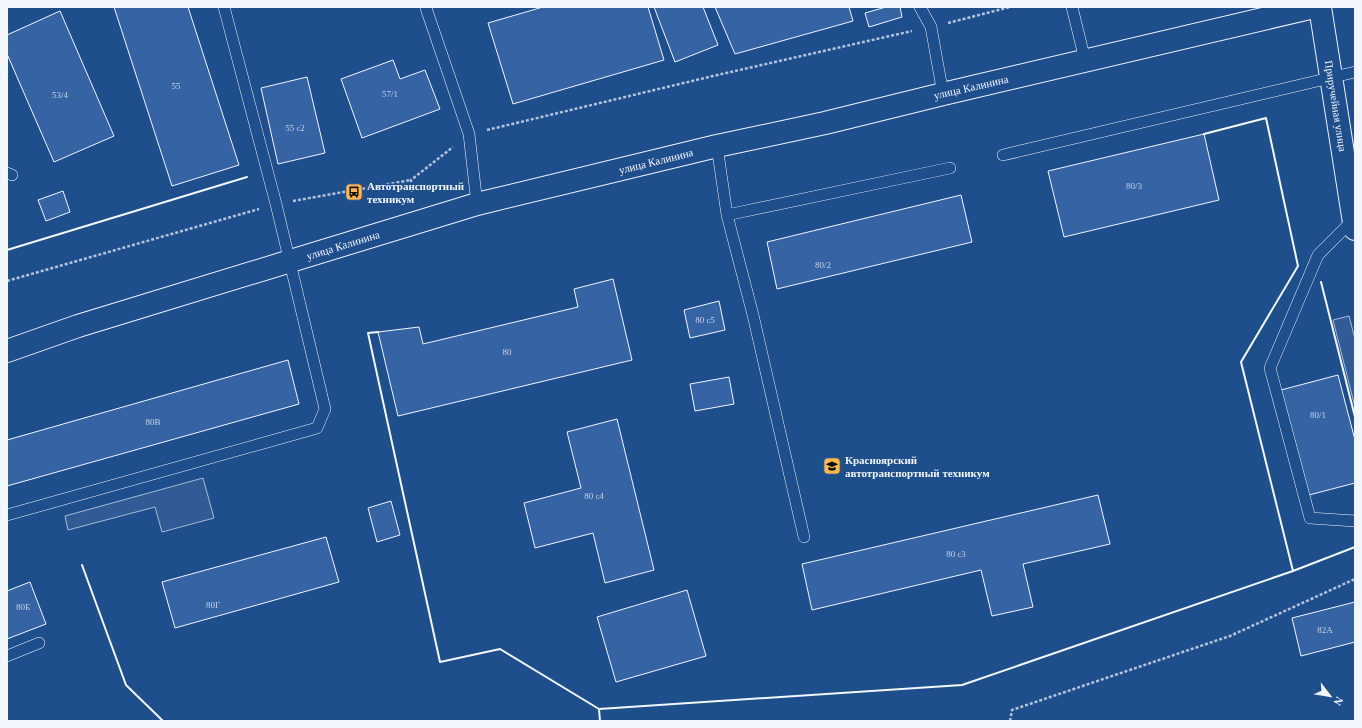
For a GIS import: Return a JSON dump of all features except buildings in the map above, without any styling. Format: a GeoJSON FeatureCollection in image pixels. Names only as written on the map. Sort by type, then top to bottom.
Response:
{"type":"FeatureCollection","features":[{"type":"Feature","properties":{"kind":"main road","name":"улица Калинина"},"geometry":{"type":"LineString","coordinates":[[7,351],[78,326],[477,204],[717,146],[825,123],[1085,60],[1314,7]]}},
{"type":"Feature","properties":{"kind":"main road","name":"Приручейная улица"},"geometry":{"type":"LineString","coordinates":[[1320,7],[1332,78],[1351,167],[1354,225]]}},
{"type":"Feature","properties":{"kind":"lane"},"geometry":{"type":"LineString","coordinates":[[7,515],[316,428],[325,409],[276,204],[224,7]]}},
{"type":"Feature","properties":{"kind":"lane"},"geometry":{"type":"LineString","coordinates":[[920,7],[930,27],[942,94]]}},
{"type":"Feature","properties":{"kind":"lane"},"geometry":{"type":"LineString","coordinates":[[1072,7],[1085,60]]}},
{"type":"Feature","properties":{"kind":"lane"},"geometry":{"type":"LineString","coordinates":[[426,8],[469,134],[477,204]]}},
{"type":"Feature","properties":{"kind":"lane"},"geometry":{"type":"LineString","coordinates":[[1003,155],[1355,72]]}},
{"type":"Feature","properties":{"kind":"lane"},"geometry":{"type":"LineString","coordinates":[[717,146],[727,215],[804,537]]}},
{"type":"Feature","properties":{"kind":"lane"},"geometry":{"type":"LineString","coordinates":[[727,215],[950,168]]}},
{"type":"Feature","properties":{"kind":"lane"},"geometry":{"type":"LineString","coordinates":[[1354,225],[1318,255],[1270,368],[1310,518],[1355,521]]}},
{"type":"Feature","properties":{"kind":"lane"},"geometry":{"type":"LineString","coordinates":[[7,656],[39,643]]}},
{"type":"Feature","properties":{"kind":"path"},"geometry":{"type":"LineString","coordinates":[[7,281],[276,204],[411,180],[469,134],[1010,7]]}},
{"type":"Feature","properties":{"kind":"path"},"geometry":{"type":"LineString","coordinates":[[411,180],[412,192]]}},
{"type":"Feature","properties":{"kind":"path"},"geometry":{"type":"LineString","coordinates":[[1010,721],[1012,710],[1230,636],[1355,579]]}},
{"type":"Feature","properties":{"kind":"shaded area"},"geometry":{"type":"Polygon","coordinates":[[[1349,316],[1355,339],[1355,407],[1333,320],[1349,316]]]}},
{"type":"Feature","properties":{"kind":"shaded area"},"geometry":{"type":"Polygon","coordinates":[[[203,478],[214,518],[162,532],[155,507],[68,530],[65,516],[203,478]]]}},
{"type":"Feature","properties":{"kind":"wall"},"geometry":{"type":"LineString","coordinates":[[378,332],[368,333],[440,662],[500,649],[599,709],[962,685],[1293,571],[1241,362],[1298,266],[1266,118],[1204,134]]}},
{"type":"Feature","properties":{"kind":"wall"},"geometry":{"type":"LineString","coordinates":[[7,250],[247,177]]}},
{"type":"Feature","properties":{"kind":"wall"},"geometry":{"type":"LineString","coordinates":[[1321,282],[1355,417]]}},
{"type":"Feature","properties":{"kind":"wall"},"geometry":{"type":"LineString","coordinates":[[1293,571],[1355,547]]}},
{"type":"Feature","properties":{"kind":"wall"},"geometry":{"type":"LineString","coordinates":[[82,565],[126,685],[163,721]]}},
{"type":"Feature","properties":{"kind":"wall"},"geometry":{"type":"LineString","coordinates":[[599,709],[600,721]]}},
{"type":"Feature","properties":{"kind":"place","name":"Автотранспортный техникум"},"geometry":{"type":"Point","coordinates":[354,192]}},
{"type":"Feature","properties":{"kind":"place","name":"Красноярский автотранспортный техникум"},"geometry":{"type":"Point","coordinates":[832,466]}}]}
